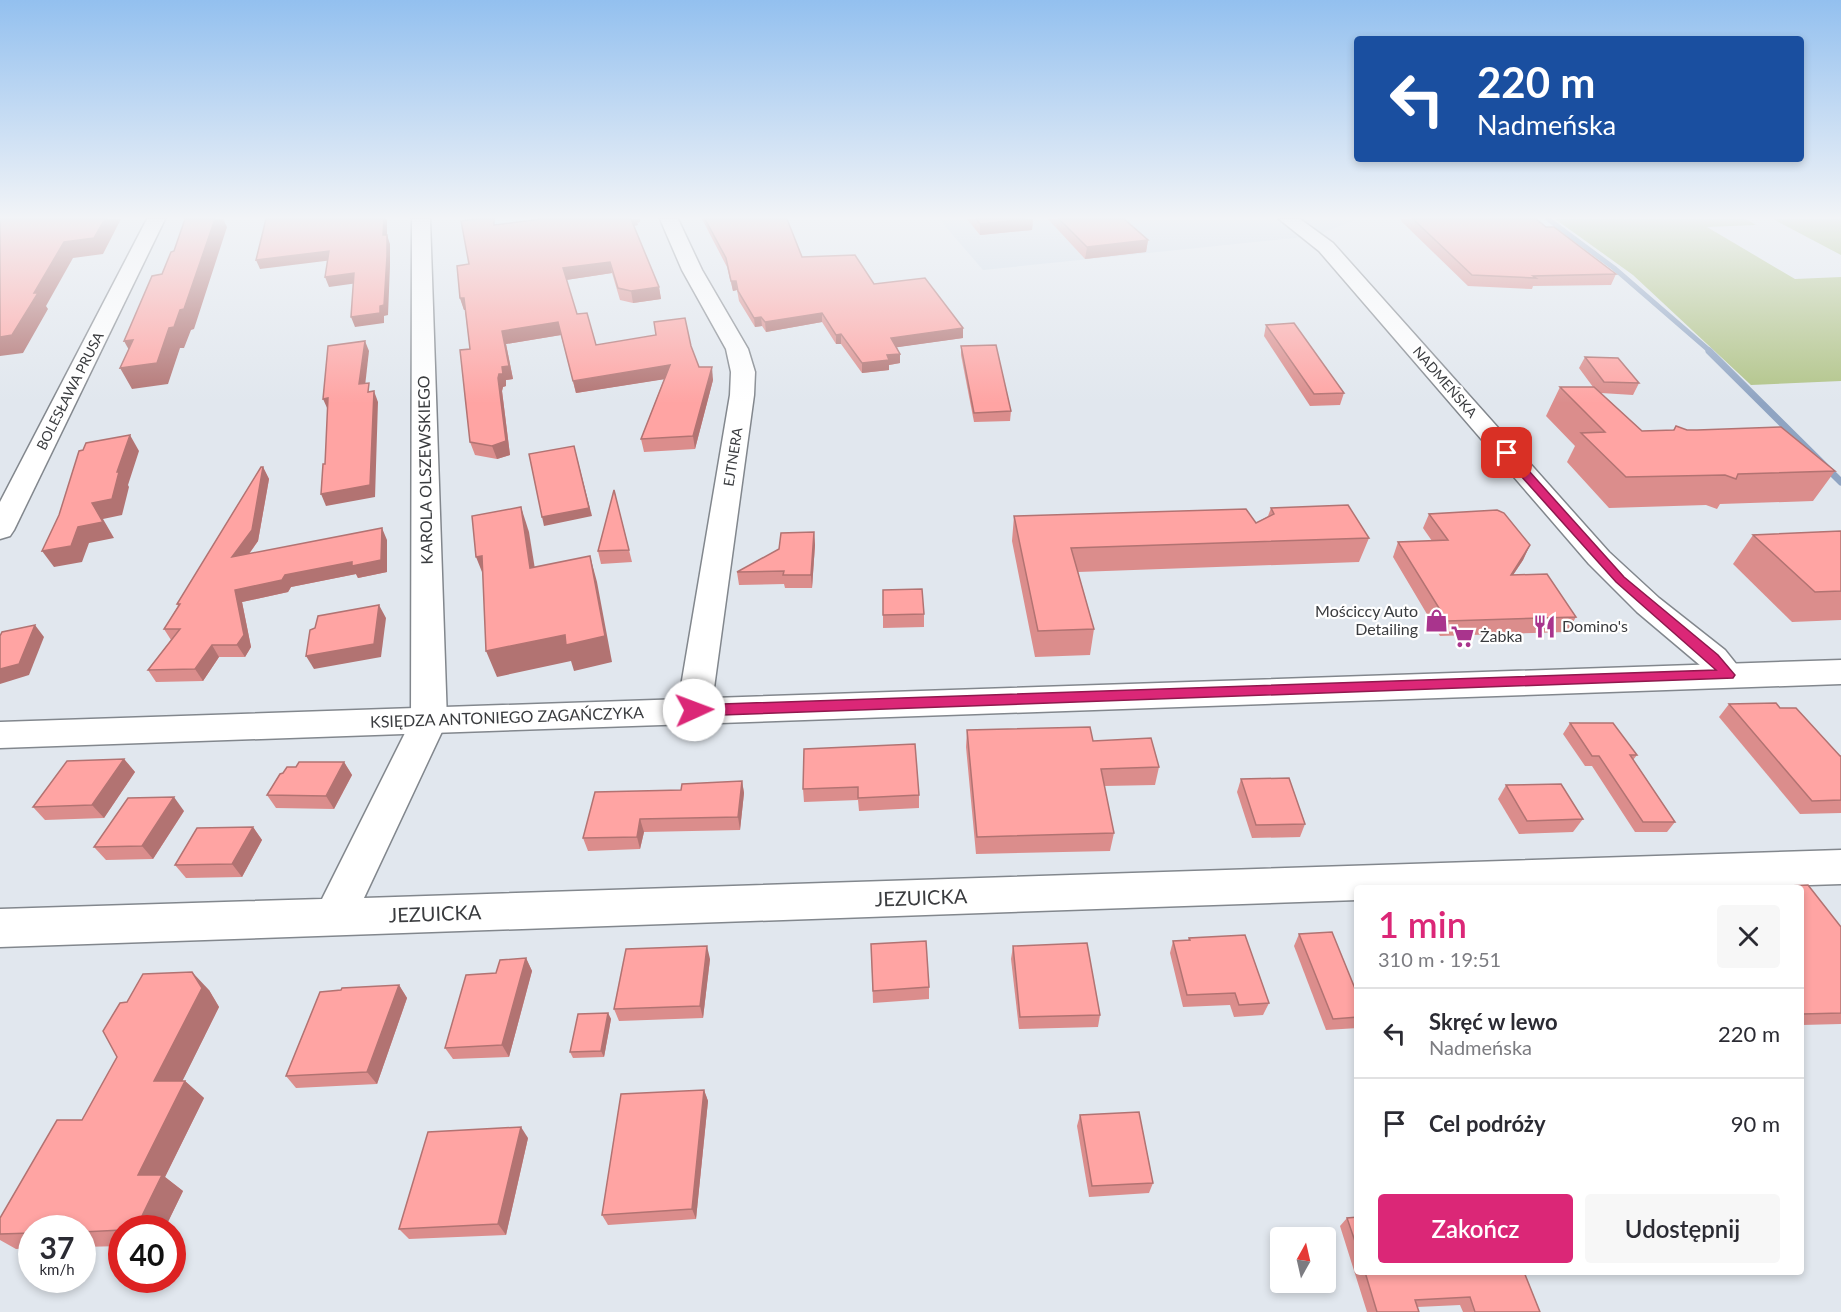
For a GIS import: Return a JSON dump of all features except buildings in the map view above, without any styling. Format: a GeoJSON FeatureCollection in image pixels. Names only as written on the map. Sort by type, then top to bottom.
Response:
{"type":"FeatureCollection","features":[{"type":"Feature","properties":{"kind":"street","name":"BOLESŁAWA PRUSA"},"geometry":{"type":"LineString","coordinates":[[0,530],[125,280]]}},
{"type":"Feature","properties":{"kind":"street","name":"KAROLA OLSZEWSKIEGO"},"geometry":{"type":"LineString","coordinates":[[422,280],[429,721]]}},
{"type":"Feature","properties":{"kind":"street","name":"EJTNERA"},"geometry":{"type":"LineString","coordinates":[[694,710],[742,395],[742,372],[737,349],[698,280]]}},
{"type":"Feature","properties":{"kind":"street","name":"NADMEŃSKA"},"geometry":{"type":"LineString","coordinates":[[1355,280],[1620,580],[1713,658],[1728,675]]}},
{"type":"Feature","properties":{"kind":"street","name":"KSIĘDZA ANTONIEGO ZAGAŃCZYKA"},"geometry":{"type":"LineString","coordinates":[[0,735],[1841,672]]}},
{"type":"Feature","properties":{"kind":"street"},"geometry":{"type":"LineString","coordinates":[[334,917],[429,721]]}},
{"type":"Feature","properties":{"kind":"street","name":"JEZUICKA"},"geometry":{"type":"LineString","coordinates":[[0,928],[1841,867]]}},
{"type":"Feature","properties":{"kind":"green space"},"geometry":{"type":"Polygon","coordinates":[[[1639,280],[1841,280],[1841,381],[1751,385],[1639,280]]]}},
{"type":"Feature","properties":{"kind":"waterway"},"geometry":{"type":"LineString","coordinates":[[1628,280],[1711,352]]}},
{"type":"Feature","properties":{"kind":"waterway"},"geometry":{"type":"LineString","coordinates":[[1709,351],[1841,482]]}},
{"type":"Feature","properties":{"kind":"place","name":"Mościccy Auto Detailing"},"geometry":{"type":"Point","coordinates":[1436,620]}},
{"type":"Feature","properties":{"kind":"place","name":"Domino's"},"geometry":{"type":"Point","coordinates":[1544,626]}},
{"type":"Feature","properties":{"kind":"place","name":"Żabka"},"geometry":{"type":"Point","coordinates":[1462,636]}},
{"type":"Feature","properties":{"kind":"route"},"geometry":{"type":"LineString","coordinates":[[694,710],[1728,675],[1713,658],[1620,580],[1507,453]]}}]}
